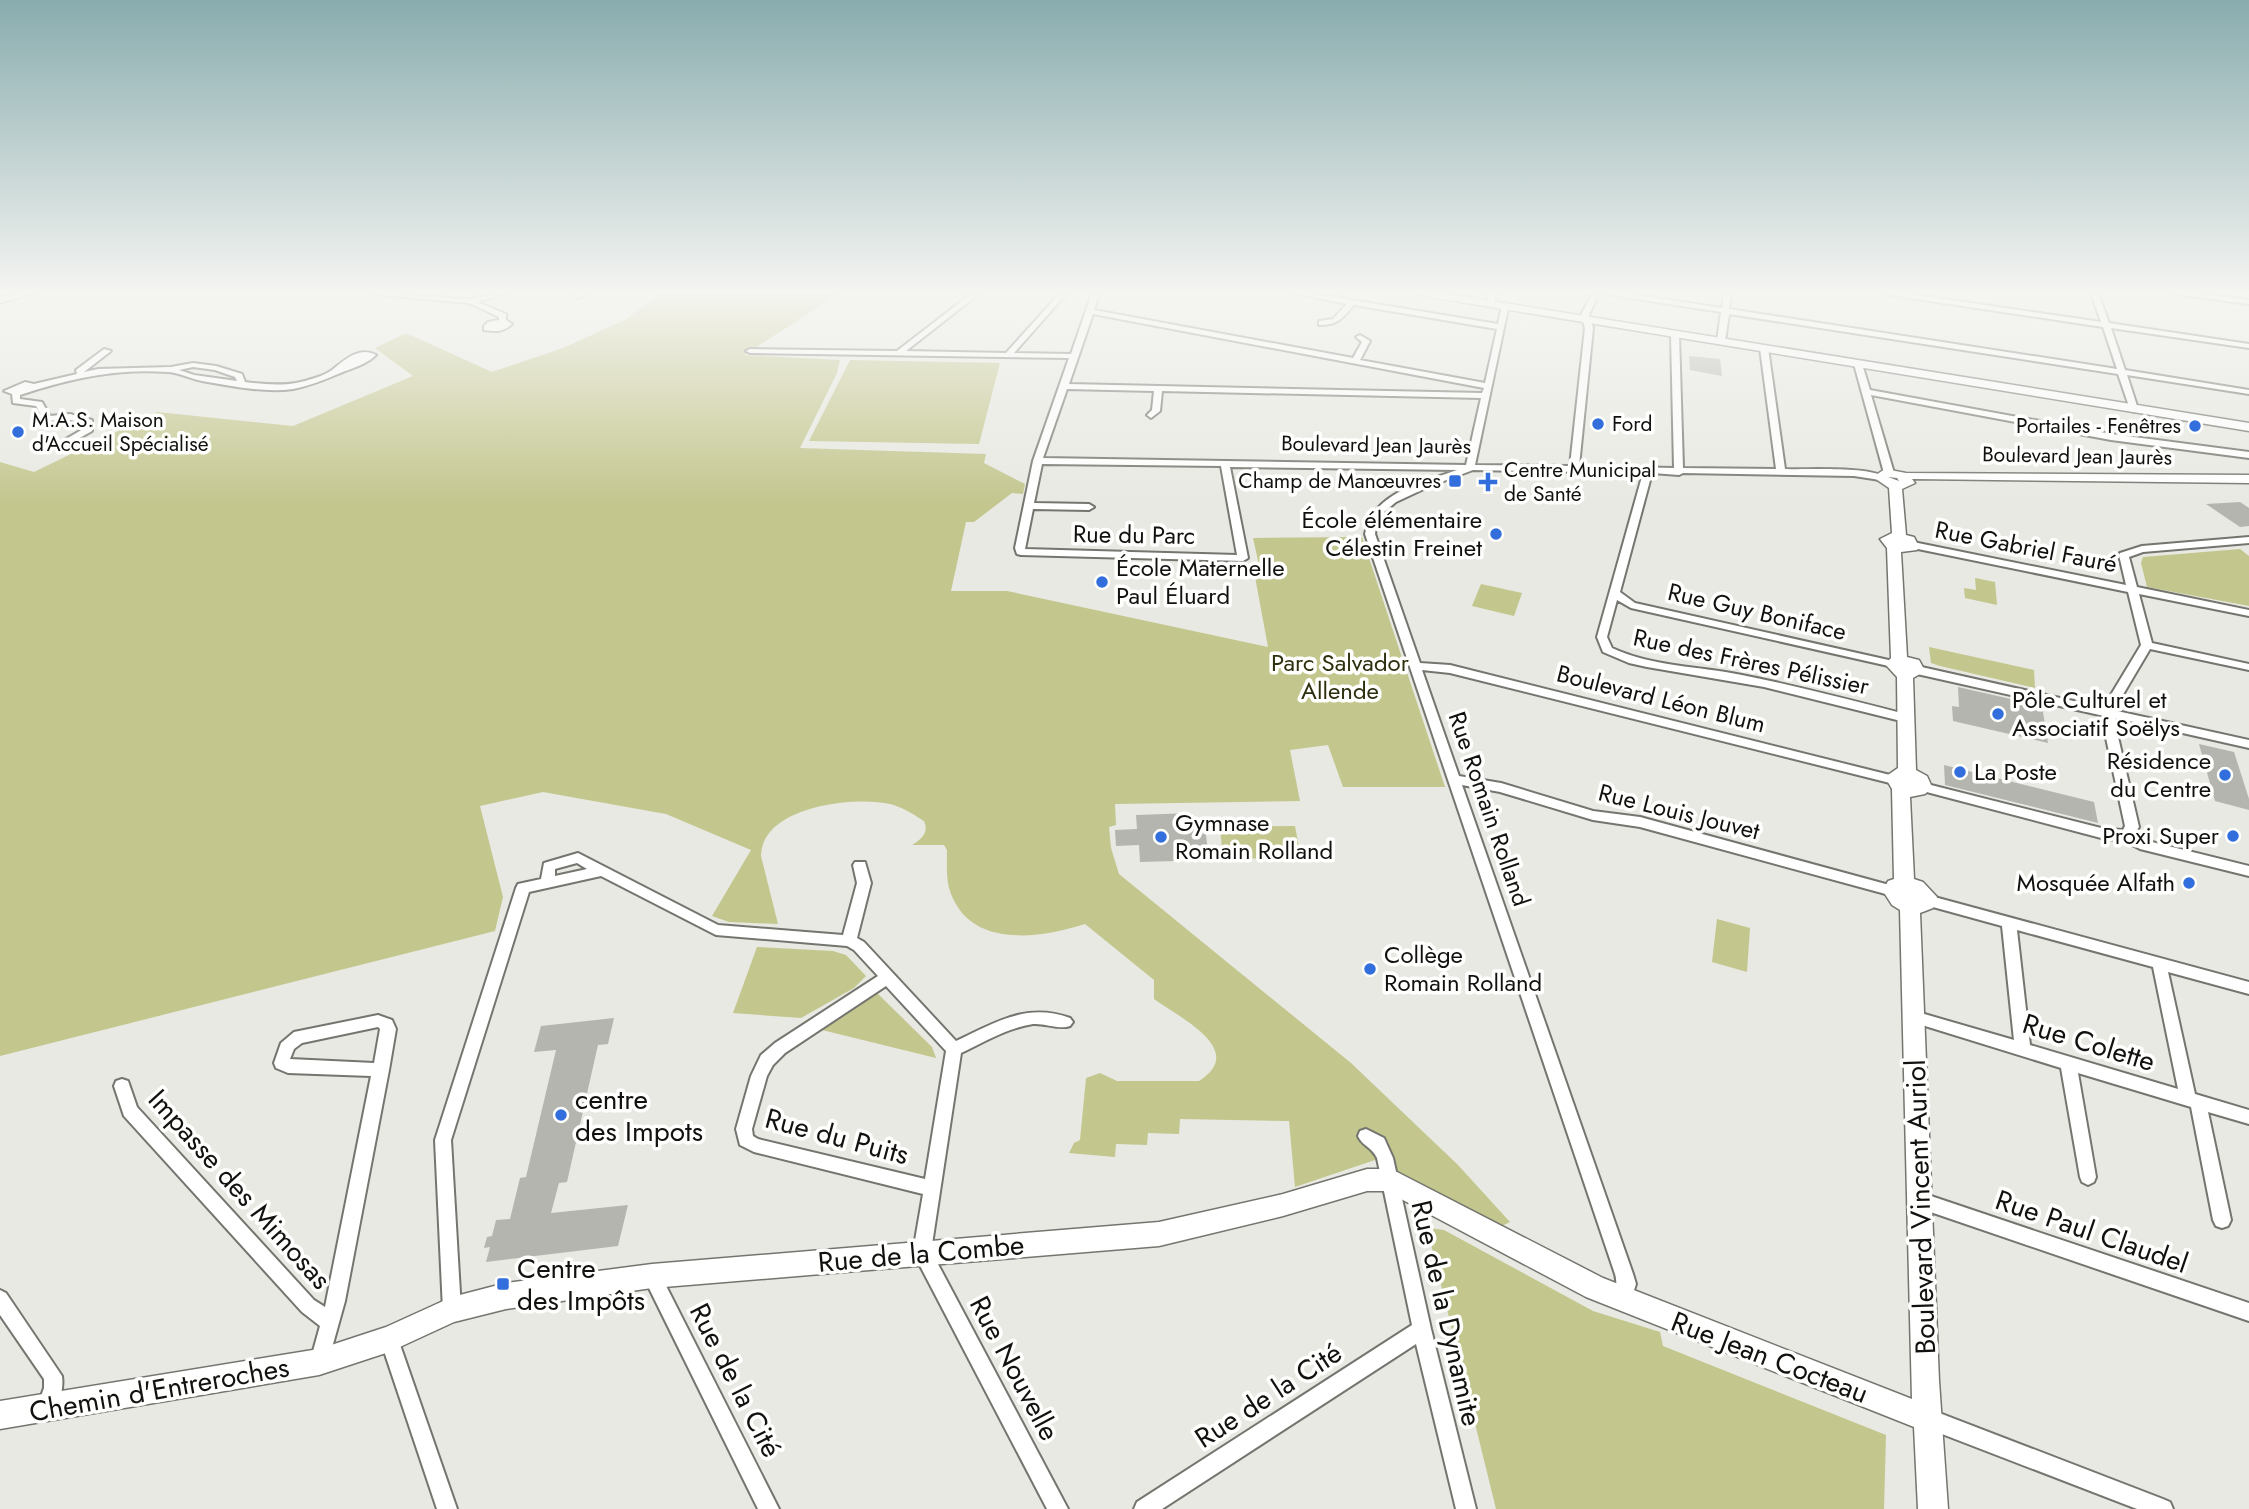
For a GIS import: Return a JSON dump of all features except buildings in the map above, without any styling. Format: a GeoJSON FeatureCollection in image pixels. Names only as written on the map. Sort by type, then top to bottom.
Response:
{"type":"FeatureCollection","features":[{"type":"Feature","properties":{"kind":"street"},"geometry":{"type":"LineString","coordinates":[[75,374],[91,363]]}},
{"type":"Feature","properties":{"kind":"street"},"geometry":{"type":"LineString","coordinates":[[1038,461],[1072,363]]}},
{"type":"Feature","properties":{"kind":"street"},"geometry":{"type":"LineString","coordinates":[[1366,363],[1486,391]]}},
{"type":"Feature","properties":{"kind":"street"},"geometry":{"type":"LineString","coordinates":[[1469,468],[1492,363]]}},
{"type":"Feature","properties":{"kind":"street"},"geometry":{"type":"LineString","coordinates":[[1574,469],[1584,363]]}},
{"type":"Feature","properties":{"kind":"street"},"geometry":{"type":"LineString","coordinates":[[1676,363],[1679,471]]}},
{"type":"Feature","properties":{"kind":"street"},"geometry":{"type":"LineString","coordinates":[[1766,363],[1782,473]]}},
{"type":"Feature","properties":{"kind":"street"},"geometry":{"type":"LineString","coordinates":[[1858,363],[1892,478]]}},
{"type":"Feature","properties":{"kind":"street"},"geometry":{"type":"LineString","coordinates":[[1861,363],[2249,427]]}},
{"type":"Feature","properties":{"kind":"street"},"geometry":{"type":"LineString","coordinates":[[2064,363],[2249,392]]}},
{"type":"Feature","properties":{"kind":"street"},"geometry":{"type":"LineString","coordinates":[[2117,363],[2134,409]]}},
{"type":"Feature","properties":{"kind":"street"},"geometry":{"type":"LineString","coordinates":[[0,387],[13,391],[75,374],[172,369],[193,365],[216,368],[239,376],[241,382]]}},
{"type":"Feature","properties":{"kind":"street"},"geometry":{"type":"LineString","coordinates":[[88,366],[98,371]]}},
{"type":"Feature","properties":{"kind":"street"},"geometry":{"type":"LineString","coordinates":[[172,369],[184,376],[211,381],[293,387],[336,370]]}},
{"type":"Feature","properties":{"kind":"street"},"geometry":{"type":"LineString","coordinates":[[1065,386],[1486,391]]}},
{"type":"Feature","properties":{"kind":"street"},"geometry":{"type":"LineString","coordinates":[[1151,415],[1156,411],[1158,388]]}},
{"type":"Feature","properties":{"kind":"street"},"geometry":{"type":"LineString","coordinates":[[13,391],[16,401],[39,404],[47,419],[70,417],[89,422],[89,429],[69,441]]}},
{"type":"Feature","properties":{"kind":"street"},"geometry":{"type":"LineString","coordinates":[[1866,392],[2110,438],[2249,455]]}},
{"type":"Feature","properties":{"kind":"street","name":"Boulevard Jean Jaurès"},"geometry":{"type":"LineString","coordinates":[[1038,461],[1854,473],[1892,478],[1925,475],[2249,479]]}},
{"type":"Feature","properties":{"kind":"street","name":"Rue du Parc"},"geometry":{"type":"LineString","coordinates":[[1038,461],[1021,552],[1243,558],[1225,464]]}},
{"type":"Feature","properties":{"kind":"street","name":"Rue Romain Rolland"},"geometry":{"type":"LineString","coordinates":[[1469,468],[1398,496],[1376,514],[1370,524],[1371,537],[1624,1274],[1627,1284],[1623,1300]]}},
{"type":"Feature","properties":{"kind":"street","name":"Rue des Frères Pélissier"},"geometry":{"type":"LineString","coordinates":[[1648,471],[1602,641],[1607,650],[1678,670],[1719,674],[1905,718]]}},
{"type":"Feature","properties":{"kind":"street","name":"Boulevard Vincent Auriol"},"geometry":{"type":"LineString","coordinates":[[1892,478],[1902,544],[1919,1200],[1933,1509]]}},
{"type":"Feature","properties":{"kind":"street"},"geometry":{"type":"LineString","coordinates":[[1028,506],[1089,507]]}},
{"type":"Feature","properties":{"kind":"street"},"geometry":{"type":"LineString","coordinates":[[2126,835],[2132,827],[2109,724],[2109,713],[2112,703],[2147,645],[2124,560],[2128,553],[2142,549],[2247,542]]}},
{"type":"Feature","properties":{"kind":"street","name":"Rue Gabriel Fauré"},"geometry":{"type":"LineString","coordinates":[[1902,544],[2249,612]]}},
{"type":"Feature","properties":{"kind":"street","name":"Rue Guy Boniface"},"geometry":{"type":"LineString","coordinates":[[1615,594],[1631,606],[2249,744]]}},
{"type":"Feature","properties":{"kind":"street"},"geometry":{"type":"LineString","coordinates":[[2147,645],[2249,667]]}},
{"type":"Feature","properties":{"kind":"street","name":"Boulevard Léon Blum"},"geometry":{"type":"LineString","coordinates":[[1416,666],[1450,669],[2105,834],[2126,835],[2140,844],[2249,871]]}},
{"type":"Feature","properties":{"kind":"street","name":"Rue Louis Jouvet"},"geometry":{"type":"LineString","coordinates":[[1454,780],[1492,783],[1514,793],[1621,822],[1640,822],[1910,893],[2249,988]]}},
{"type":"Feature","properties":{"kind":"street"},"geometry":{"type":"LineString","coordinates":[[849,941],[864,883],[860,865]]}},
{"type":"Feature","properties":{"kind":"street"},"geometry":{"type":"LineString","coordinates":[[452,1310],[443,1140],[508,943],[523,888],[602,871],[716,930],[849,941],[859,946],[954,1049]]}},
{"type":"Feature","properties":{"kind":"street"},"geometry":{"type":"LineString","coordinates":[[2009,922],[2022,1049]]}},
{"type":"Feature","properties":{"kind":"street"},"geometry":{"type":"LineString","coordinates":[[2159,963],[2222,1220]]}},
{"type":"Feature","properties":{"kind":"street","name":"Rue du Puits"},"geometry":{"type":"LineString","coordinates":[[888,978],[780,1048],[767,1060],[744,1129],[746,1140],[754,1145],[933,1189]]}},
{"type":"Feature","properties":{"kind":"street"},"geometry":{"type":"LineString","coordinates":[[954,1049],[1028,1017],[1052,1017],[1065,1022]]}},
{"type":"Feature","properties":{"kind":"street","name":"Rue Colette"},"geometry":{"type":"LineString","coordinates":[[1914,1017],[2249,1117]]}},
{"type":"Feature","properties":{"kind":"street"},"geometry":{"type":"LineString","coordinates":[[319,1362],[328,1321],[336,1301],[388,1029],[387,1024],[383,1022],[299,1037],[287,1046],[282,1063],[288,1066],[380,1070]]}},
{"type":"Feature","properties":{"kind":"street"},"geometry":{"type":"LineString","coordinates":[[922,1252],[954,1049]]}},
{"type":"Feature","properties":{"kind":"street"},"geometry":{"type":"LineString","coordinates":[[2068,1062],[2088,1177]]}},
{"type":"Feature","properties":{"kind":"street","name":"Impasse des Mimosas"},"geometry":{"type":"LineString","coordinates":[[122,1086],[131,1111],[308,1306],[328,1321]]}},
{"type":"Feature","properties":{"kind":"street","name":"Rue de la Dynamite"},"geometry":{"type":"LineString","coordinates":[[1366,1136],[1378,1143],[1385,1158],[1422,1329],[1466,1509]]}},
{"type":"Feature","properties":{"kind":"street","name":"Rue de la Combe"},"geometry":{"type":"LineString","coordinates":[[319,1362],[389,1339],[452,1310],[506,1296],[652,1276],[1159,1234],[1283,1205],[1367,1180],[1388,1180]]}},
{"type":"Feature","properties":{"kind":"street","name":"Rue Jean Cocteau"},"geometry":{"type":"LineString","coordinates":[[1388,1180],[1563,1272],[1623,1300],[2163,1509]]}},
{"type":"Feature","properties":{"kind":"street","name":"Rue Paul Claudel"},"geometry":{"type":"LineString","coordinates":[[1919,1200],[2249,1312]]}},
{"type":"Feature","properties":{"kind":"street","name":"Rue Nouvelle"},"geometry":{"type":"LineString","coordinates":[[922,1252],[1058,1509]]}},
{"type":"Feature","properties":{"kind":"street","name":"Rue de la Cité"},"geometry":{"type":"LineString","coordinates":[[652,1276],[769,1509]]}},
{"type":"Feature","properties":{"kind":"street"},"geometry":{"type":"LineString","coordinates":[[0,1298],[53,1376],[54,1388],[47,1408]]}},
{"type":"Feature","properties":{"kind":"street","name":"Rue de la Cité"},"geometry":{"type":"LineString","coordinates":[[1144,1509],[1422,1329]]}},
{"type":"Feature","properties":{"kind":"street"},"geometry":{"type":"LineString","coordinates":[[389,1339],[447,1509]]}},
{"type":"Feature","properties":{"kind":"street","name":"Chemin d'Entreroches"},"geometry":{"type":"LineString","coordinates":[[0,1415],[319,1362]]}},
{"type":"Feature","properties":{"kind":"green space","name":"Parc Salvador Allende"},"geometry":{"type":"Polygon","coordinates":[[[396,363],[473,363],[492,372],[517,363],[839,363],[800,448],[986,454],[984,463],[1025,484],[1023,494],[1012,493],[974,522],[966,522],[951,591],[1007,591],[1268,647],[1253,566],[1259,565],[1253,538],[1362,537],[1445,787],[1343,787],[1328,745],[1290,750],[1300,801],[1115,804],[1116,825],[1109,827],[1111,848],[1119,874],[1351,1063],[1458,1165],[1510,1222],[1502,1226],[1375,1160],[1295,1187],[1289,1121],[1180,1119],[1179,1134],[1148,1133],[1147,1145],[1116,1144],[1115,1157],[1069,1153],[1074,1143],[1080,1140],[1086,1078],[1100,1073],[1117,1081],[1199,1081],[1212,1069],[1216,1058],[1213,1046],[1193,1025],[1154,999],[1154,980],[1085,924],[1026,935],[988,930],[971,921],[958,908],[949,888],[947,850],[944,845],[912,845],[924,835],[924,821],[899,807],[874,802],[812,808],[793,815],[765,839],[761,856],[778,924],[729,922],[712,916],[751,850],[666,814],[543,792],[480,806],[503,897],[495,931],[0,1056],[0,462],[34,472],[157,412],[293,426],[413,376],[396,363]]]}},
{"type":"Feature","properties":{"kind":"green space"},"geometry":{"type":"Polygon","coordinates":[[[848,363],[1000,363],[979,444],[809,441],[848,363]]]}},
{"type":"Feature","properties":{"kind":"green space"},"geometry":{"type":"Polygon","coordinates":[[[2240,549],[2249,556],[2249,606],[2147,587],[2141,563],[2143,557],[2240,549]]]}},
{"type":"Feature","properties":{"kind":"green space"},"geometry":{"type":"Polygon","coordinates":[[[1975,578],[1995,582],[1997,605],[1965,598],[1964,588],[1976,590],[1975,578]]]}},
{"type":"Feature","properties":{"kind":"green space"},"geometry":{"type":"Polygon","coordinates":[[[1481,584],[1522,593],[1514,616],[1472,606],[1481,584]]]}},
{"type":"Feature","properties":{"kind":"green space"},"geometry":{"type":"Polygon","coordinates":[[[1929,647],[2034,670],[2035,688],[1931,663],[1929,647]]]}},
{"type":"Feature","properties":{"kind":"green space"},"geometry":{"type":"Polygon","coordinates":[[[1295,826],[1301,858],[1223,859],[1220,827],[1295,826]]]}},
{"type":"Feature","properties":{"kind":"green space"},"geometry":{"type":"Polygon","coordinates":[[[1717,919],[1750,928],[1747,972],[1712,962],[1717,919]]]}},
{"type":"Feature","properties":{"kind":"green space"},"geometry":{"type":"Polygon","coordinates":[[[757,947],[833,951],[846,955],[866,976],[854,988],[801,1018],[733,1013],[757,947]]]}},
{"type":"Feature","properties":{"kind":"green space"},"geometry":{"type":"Polygon","coordinates":[[[876,992],[932,1047],[936,1058],[818,1029],[876,992]]]}},
{"type":"Feature","properties":{"kind":"green space"},"geometry":{"type":"Polygon","coordinates":[[[1430,1228],[1444,1230],[1593,1311],[1660,1332],[1663,1346],[1886,1435],[1884,1509],[1496,1509],[1428,1232],[1430,1228]]]}},
{"type":"Feature","properties":{"kind":"place","name":"Ford"},"geometry":{"type":"Point","coordinates":[1598,424]}},
{"type":"Feature","properties":{"kind":"place","name":"Portailes - Fenêtres"},"geometry":{"type":"Point","coordinates":[2195,426]}},
{"type":"Feature","properties":{"kind":"place","name":"M.A.S. Maison d'Accueil Spécialisé"},"geometry":{"type":"Point","coordinates":[18,432]}},
{"type":"Feature","properties":{"kind":"place","name":"Champ de Manœuvres"},"geometry":{"type":"Point","coordinates":[1455,481]}},
{"type":"Feature","properties":{"kind":"place","name":"Centre Municipal de Santé"},"geometry":{"type":"Point","coordinates":[1488,482]}},
{"type":"Feature","properties":{"kind":"place","name":"École élémentaire Célestin Freinet"},"geometry":{"type":"Point","coordinates":[1496,534]}},
{"type":"Feature","properties":{"kind":"place","name":"École Maternelle Paul Éluard"},"geometry":{"type":"Point","coordinates":[1102,582]}},
{"type":"Feature","properties":{"kind":"place","name":"Pôle Culturel et Associatif Soëlys"},"geometry":{"type":"Point","coordinates":[1998,714]}},
{"type":"Feature","properties":{"kind":"place","name":"La Poste"},"geometry":{"type":"Point","coordinates":[1960,772]}},
{"type":"Feature","properties":{"kind":"place","name":"Résidence du Centre"},"geometry":{"type":"Point","coordinates":[2225,775]}},
{"type":"Feature","properties":{"kind":"place","name":"Proxi Super"},"geometry":{"type":"Point","coordinates":[2233,836]}},
{"type":"Feature","properties":{"kind":"place","name":"Gymnase Romain Rolland"},"geometry":{"type":"Point","coordinates":[1161,837]}},
{"type":"Feature","properties":{"kind":"place","name":"Mosquée Alfath"},"geometry":{"type":"Point","coordinates":[2189,883]}},
{"type":"Feature","properties":{"kind":"place","name":"Collège Romain Rolland"},"geometry":{"type":"Point","coordinates":[1370,969]}},
{"type":"Feature","properties":{"kind":"place","name":"centre des Impots"},"geometry":{"type":"Point","coordinates":[561,1115]}},
{"type":"Feature","properties":{"kind":"place","name":"Centre des Impôts"},"geometry":{"type":"Point","coordinates":[503,1284]}}]}
